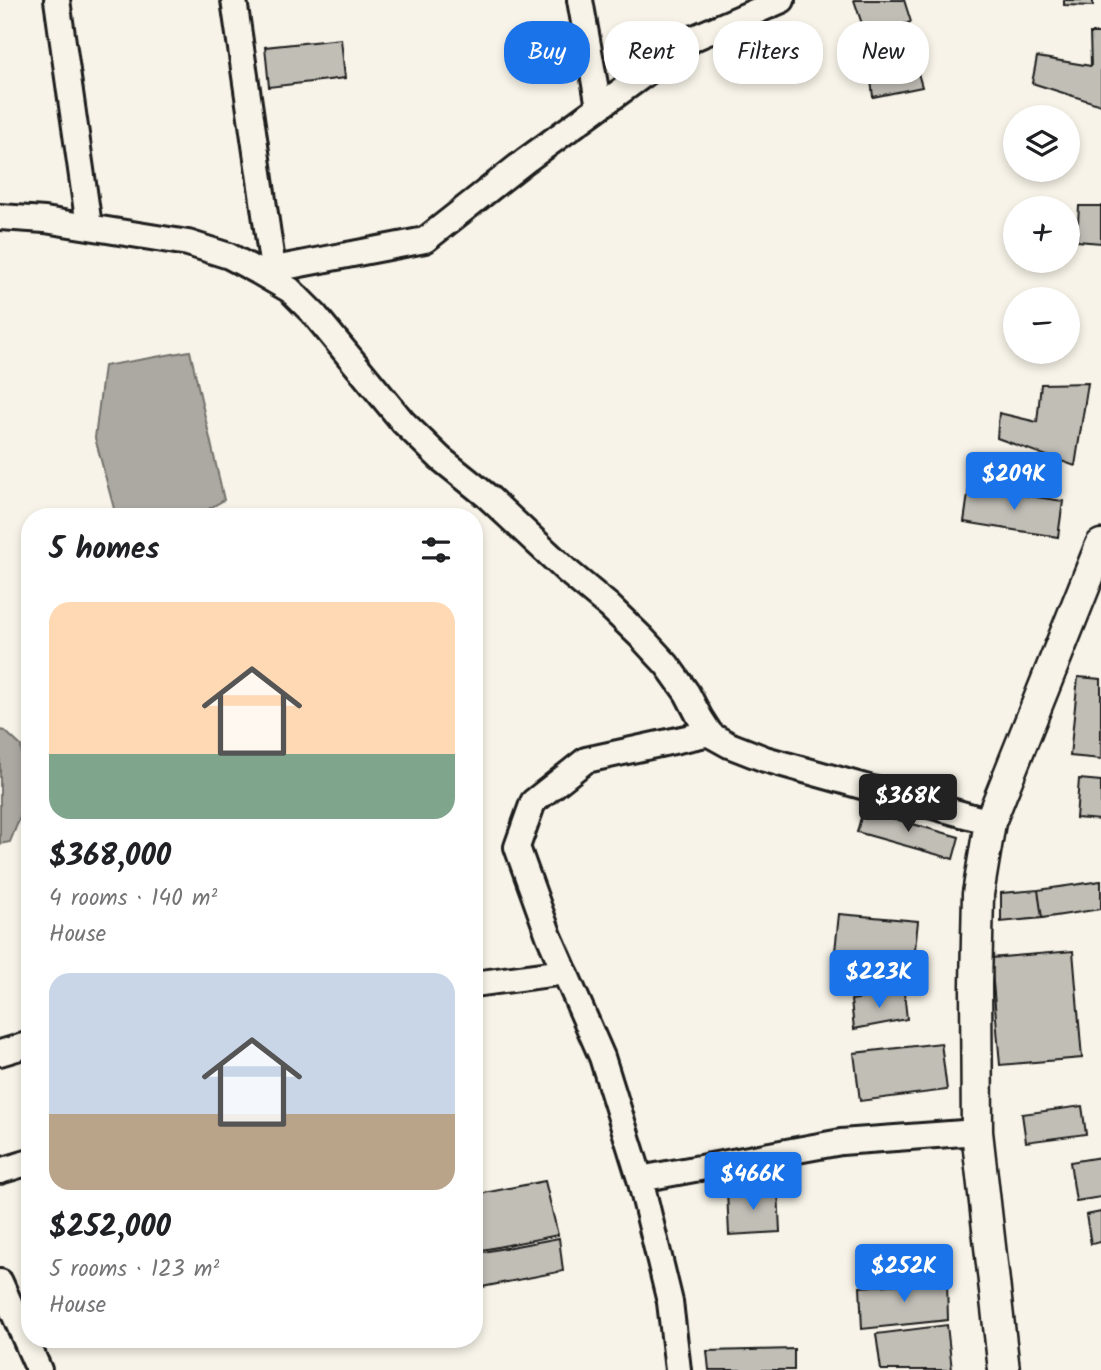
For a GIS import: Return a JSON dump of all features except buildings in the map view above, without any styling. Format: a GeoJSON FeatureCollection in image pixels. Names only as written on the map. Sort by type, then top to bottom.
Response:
{"type":"FeatureCollection","features":[{"type":"Feature","properties":{"kind":"street"},"geometry":{"type":"LineString","coordinates":[[57,0],[89,226]]}},
{"type":"Feature","properties":{"kind":"street"},"geometry":{"type":"LineString","coordinates":[[234,0],[266,270]]}},
{"type":"Feature","properties":{"kind":"street"},"geometry":{"type":"LineString","coordinates":[[580,0],[599,107]]}},
{"type":"Feature","properties":{"kind":"street"},"geometry":{"type":"LineString","coordinates":[[266,270],[425,240],[525,161],[694,38],[782,0]]}},
{"type":"Feature","properties":{"kind":"street"},"geometry":{"type":"LineString","coordinates":[[0,217],[89,226],[188,243],[266,270],[315,315],[404,422],[567,571],[610,606],[667,664],[710,733],[729,745],[765,759],[990,822]]}},
{"type":"Feature","properties":{"kind":"street"},"geometry":{"type":"LineString","coordinates":[[1004,1370],[977,1132],[978,894],[990,822],[1101,545]]}},
{"type":"Feature","properties":{"kind":"street"},"geometry":{"type":"LineString","coordinates":[[678,1370],[670,1303],[640,1179],[602,1057],[549,936],[517,847],[533,802],[586,760],[710,733]]}},
{"type":"Feature","properties":{"kind":"street"},"geometry":{"type":"LineString","coordinates":[[483,983],[565,972]]}},
{"type":"Feature","properties":{"kind":"street"},"geometry":{"type":"LineString","coordinates":[[0,1053],[21,1047]]}},
{"type":"Feature","properties":{"kind":"street"},"geometry":{"type":"LineString","coordinates":[[640,1179],[841,1142],[977,1132]]}},
{"type":"Feature","properties":{"kind":"street"},"geometry":{"type":"LineString","coordinates":[[0,1171],[21,1164]]}},
{"type":"Feature","properties":{"kind":"street"},"geometry":{"type":"LineString","coordinates":[[0,1282],[21,1329]]}},
{"type":"Feature","properties":{"kind":"street"},"geometry":{"type":"LineString","coordinates":[[29,1348],[39,1370]]}},
{"type":"Feature","properties":{"kind":"shaded area"},"geometry":{"type":"Polygon","coordinates":[[[190,351],[224,500],[210,508],[114,508],[95,438],[104,366],[190,351]]]}},
{"type":"Feature","properties":{"kind":"shaded area"},"geometry":{"type":"Polygon","coordinates":[[[0,730],[5,731],[21,746],[21,815],[10,842],[0,844],[0,730]]]}}]}
